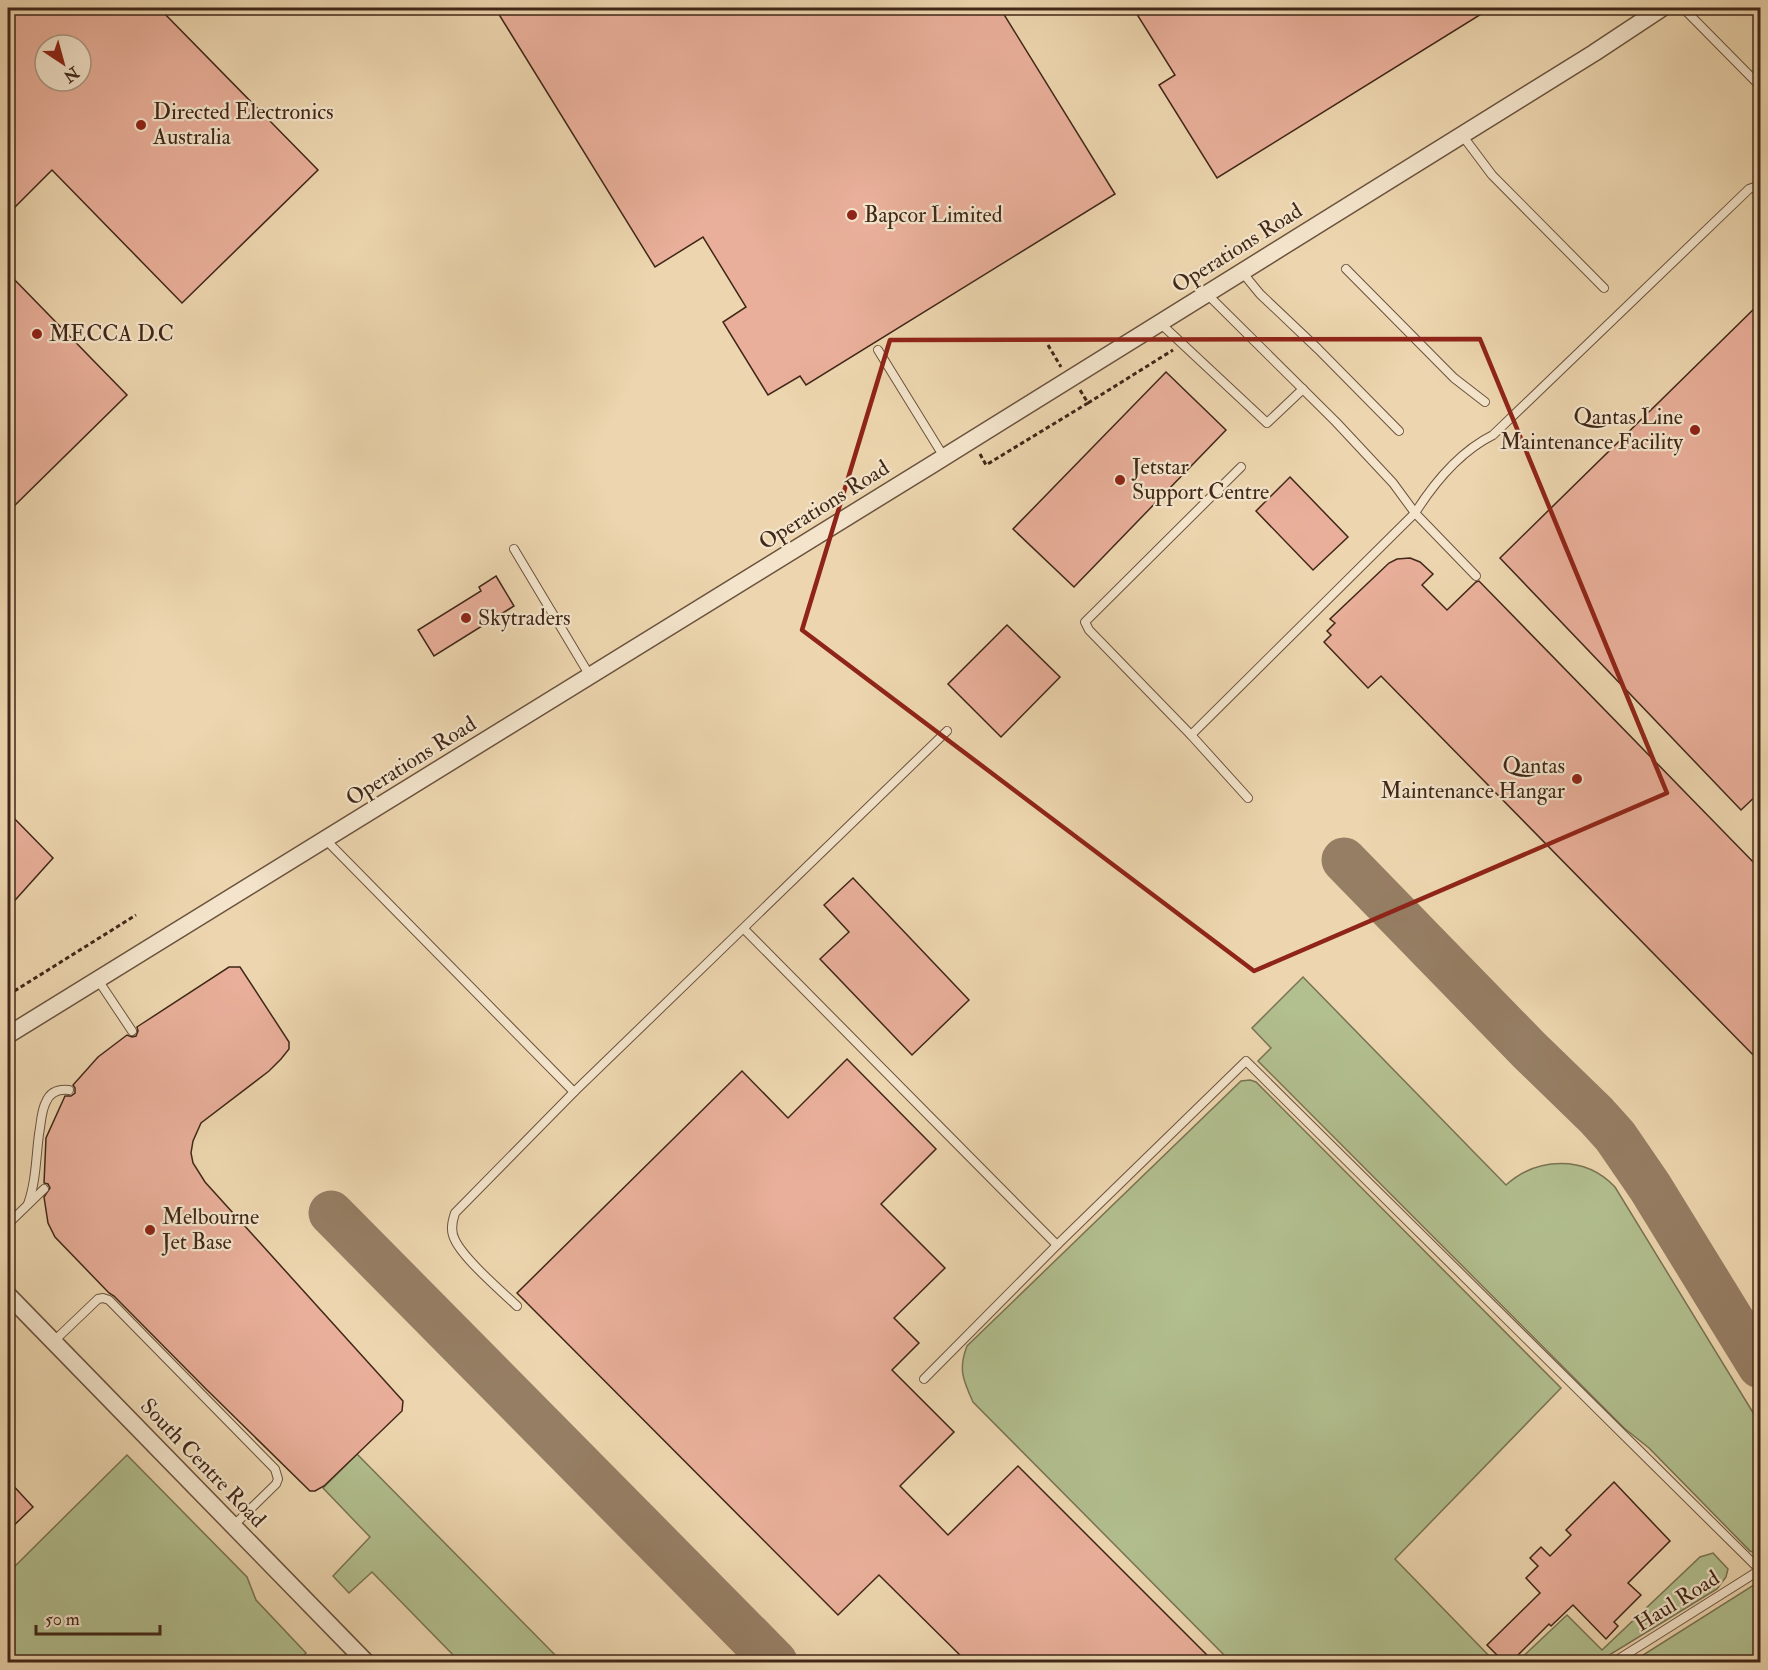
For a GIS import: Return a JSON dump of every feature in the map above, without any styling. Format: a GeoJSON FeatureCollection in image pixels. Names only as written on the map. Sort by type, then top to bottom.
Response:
{"type":"FeatureCollection","features":[{"type":"Feature","properties":{"kind":"street","name":"Operations Road"},"geometry":{"type":"LineString","coordinates":[[8,1035],[1207,294],[1594,53],[1662,8]]}},
{"type":"Feature","properties":{"kind":"street","name":"South Centre Road"},"geometry":{"type":"LineString","coordinates":[[8,1295],[366,1662]]}},
{"type":"Feature","properties":{"kind":"lane"},"geometry":{"type":"LineString","coordinates":[[1683,8],[1761,86]]}},
{"type":"Feature","properties":{"kind":"lane"},"geometry":{"type":"LineString","coordinates":[[1462,135],[1491,176],[1604,288]]}},
{"type":"Feature","properties":{"kind":"lane"},"geometry":{"type":"LineString","coordinates":[[1191,735],[1415,513],[1430,488],[1477,443],[1494,435],[1749,189],[1761,185]]}},
{"type":"Feature","properties":{"kind":"lane"},"geometry":{"type":"LineString","coordinates":[[1346,269],[1454,378],[1485,402]]}},
{"type":"Feature","properties":{"kind":"lane"},"geometry":{"type":"LineString","coordinates":[[1242,272],[1260,294],[1399,431]]}},
{"type":"Feature","properties":{"kind":"lane"},"geometry":{"type":"LineString","coordinates":[[1207,294],[1393,483],[1415,513],[1476,576]]}},
{"type":"Feature","properties":{"kind":"lane"},"geometry":{"type":"LineString","coordinates":[[1160,323],[1267,423],[1303,389]]}},
{"type":"Feature","properties":{"kind":"lane"},"geometry":{"type":"LineString","coordinates":[[878,350],[944,457]]}},
{"type":"Feature","properties":{"kind":"lane"},"geometry":{"type":"LineString","coordinates":[[1241,466],[1084,622],[1248,798]]}},
{"type":"Feature","properties":{"kind":"lane"},"geometry":{"type":"LineString","coordinates":[[514,549],[590,676]]}},
{"type":"Feature","properties":{"kind":"lane"},"geometry":{"type":"LineString","coordinates":[[517,1306],[454,1239],[451,1224],[455,1213],[574,1092],[947,731]]}},
{"type":"Feature","properties":{"kind":"lane"},"geometry":{"type":"LineString","coordinates":[[326,840],[574,1092]]}},
{"type":"Feature","properties":{"kind":"lane"},"geometry":{"type":"LineString","coordinates":[[744,929],[1057,1245]]}},
{"type":"Feature","properties":{"kind":"lane"},"geometry":{"type":"LineString","coordinates":[[98,980],[132,1031]]}},
{"type":"Feature","properties":{"kind":"lane"},"geometry":{"type":"LineString","coordinates":[[924,1379],[1057,1245],[1246,1061],[1761,1570]]}},
{"type":"Feature","properties":{"kind":"lane"},"geometry":{"type":"LineString","coordinates":[[28,1204],[33,1186],[42,1114],[46,1101],[60,1089],[69,1090]]}},
{"type":"Feature","properties":{"kind":"lane"},"geometry":{"type":"LineString","coordinates":[[8,1224],[44,1189]]}},
{"type":"Feature","properties":{"kind":"lane"},"geometry":{"type":"LineString","coordinates":[[53,1342],[98,1299],[109,1300],[275,1468],[278,1479],[276,1484],[233,1526]]}},
{"type":"Feature","properties":{"kind":"lane","name":"Haul Road"},"geometry":{"type":"LineString","coordinates":[[1614,1662],[1761,1570]]}},
{"type":"Feature","properties":{"kind":"path"},"geometry":{"type":"LineString","coordinates":[[1088,403],[1183,344]]}},
{"type":"Feature","properties":{"kind":"path"},"geometry":{"type":"LineString","coordinates":[[8,995],[136,915]]}},
{"type":"Feature","properties":{"kind":"highlighted area"},"geometry":{"type":"Polygon","coordinates":[[[1480,339],[1667,793],[1254,971],[802,630],[890,340],[1480,339]]]}},
{"type":"Feature","properties":{"kind":"green space"},"geometry":{"type":"Polygon","coordinates":[[[1303,977],[1506,1185],[1532,1169],[1561,1164],[1590,1169],[1615,1187],[1760,1424],[1760,1555],[1750,1551],[1649,1448],[1624,1428],[1258,1061],[1271,1048],[1252,1028],[1303,977]]]}},
{"type":"Feature","properties":{"kind":"green space"},"geometry":{"type":"Polygon","coordinates":[[[1241,1081],[1256,1082],[1561,1388],[1395,1559],[1495,1662],[1231,1662],[973,1402],[964,1381],[962,1368],[967,1346],[1241,1081]]]}},
{"type":"Feature","properties":{"kind":"green space"},"geometry":{"type":"Polygon","coordinates":[[[357,1454],[562,1662],[460,1662],[372,1572],[349,1593],[333,1576],[370,1537],[323,1488],[357,1454]]]}},
{"type":"Feature","properties":{"kind":"green space"},"geometry":{"type":"Polygon","coordinates":[[[127,1455],[247,1577],[256,1600],[306,1653],[297,1662],[8,1662],[8,1573],[127,1455]]]}},
{"type":"Feature","properties":{"kind":"green space"},"geometry":{"type":"Polygon","coordinates":[[[1713,1553],[1728,1569],[1726,1577],[1717,1589],[1598,1662],[1517,1662],[1567,1615],[1602,1650],[1700,1557],[1713,1553]]]}},
{"type":"Feature","properties":{"kind":"green space"},"geometry":{"type":"Polygon","coordinates":[[[1760,1581],[1760,1662],[1632,1662],[1760,1581]]]}},
{"type":"Feature","properties":{"kind":"building","name":"Directed Electronics Australia"},"geometry":{"type":"Polygon","coordinates":[[[8,8],[159,8],[318,170],[182,303],[52,170],[8,214],[8,8]]]}},
{"type":"Feature","properties":{"kind":"building","name":"Bapcor Limited"},"geometry":{"type":"Polygon","coordinates":[[[495,8],[1000,8],[1115,194],[806,385],[800,376],[768,395],[723,322],[746,307],[703,237],[655,267],[495,8]]]}},
{"type":"Feature","properties":{"kind":"building"},"geometry":{"type":"Polygon","coordinates":[[[1133,8],[1491,8],[1217,178],[1159,85],[1175,75],[1133,8]]]}},
{"type":"Feature","properties":{"kind":"building","name":"MECCA D.C"},"geometry":{"type":"Polygon","coordinates":[[[8,273],[127,395],[8,512],[8,273]]]}},
{"type":"Feature","properties":{"kind":"building","name":"Qantas Line Maintenance Facility"},"geometry":{"type":"Polygon","coordinates":[[[1761,302],[1761,791],[1741,810],[1500,558],[1761,302]]]}},
{"type":"Feature","properties":{"kind":"building","name":"Jetstar Support Centre"},"geometry":{"type":"Polygon","coordinates":[[[1166,372],[1226,430],[1074,587],[1013,529],[1166,372]]]}},
{"type":"Feature","properties":{"kind":"building"},"geometry":{"type":"Polygon","coordinates":[[[1290,477],[1348,537],[1313,570],[1256,511],[1290,477]]]}},
{"type":"Feature","properties":{"kind":"building","name":"Qantas Maintenance Hangar"},"geometry":{"type":"Polygon","coordinates":[[[1410,558],[1420,562],[1433,574],[1422,585],[1447,610],[1479,581],[1761,870],[1761,1063],[1381,676],[1368,688],[1324,642],[1331,635],[1327,631],[1335,623],[1330,619],[1389,563],[1397,559],[1410,558]]]}},
{"type":"Feature","properties":{"kind":"building","name":"Skytraders"},"geometry":{"type":"Polygon","coordinates":[[[496,576],[514,606],[434,656],[418,630],[481,591],[479,587],[496,576]]]}},
{"type":"Feature","properties":{"kind":"building"},"geometry":{"type":"Polygon","coordinates":[[[1007,625],[1060,677],[1001,737],[948,684],[1007,625]]]}},
{"type":"Feature","properties":{"kind":"building"},"geometry":{"type":"Polygon","coordinates":[[[8,812],[53,858],[8,908],[8,812]]]}},
{"type":"Feature","properties":{"kind":"building"},"geometry":{"type":"Polygon","coordinates":[[[853,878],[969,1000],[912,1055],[820,959],[849,932],[824,905],[853,878]]]}},
{"type":"Feature","properties":{"kind":"building","name":"Melbourne Jet Base"},"geometry":{"type":"Polygon","coordinates":[[[229,967],[240,967],[289,1042],[289,1049],[269,1071],[201,1123],[193,1141],[191,1153],[193,1163],[205,1182],[403,1401],[402,1411],[324,1486],[315,1491],[310,1491],[109,1293],[55,1237],[48,1223],[44,1197],[50,1188],[44,1183],[46,1138],[65,1096],[75,1093],[73,1085],[98,1057],[127,1035],[136,1036],[137,1027],[229,967]]]}},
{"type":"Feature","properties":{"kind":"building"},"geometry":{"type":"Polygon","coordinates":[[[847,1059],[936,1149],[881,1204],[945,1268],[894,1318],[919,1343],[892,1370],[954,1432],[900,1486],[948,1535],[1018,1466],[1214,1662],[967,1662],[879,1575],[838,1615],[517,1293],[742,1071],[788,1118],[847,1059]]]}},
{"type":"Feature","properties":{"kind":"building"},"geometry":{"type":"Polygon","coordinates":[[[8,1480],[33,1507],[8,1531],[8,1480]]]}},
{"type":"Feature","properties":{"kind":"building"},"geometry":{"type":"Polygon","coordinates":[[[1614,1482],[1670,1541],[1628,1583],[1641,1595],[1614,1622],[1618,1626],[1606,1639],[1573,1605],[1551,1626],[1549,1624],[1511,1662],[1504,1662],[1487,1645],[1540,1593],[1526,1578],[1538,1566],[1530,1558],[1541,1547],[1550,1556],[1571,1535],[1566,1530],[1614,1482]]]}},
{"type":"Feature","properties":{"kind":"taxiway"},"geometry":{"type":"LineString","coordinates":[[1344,860],[1615,1136],[1650,1187],[1760,1366]]}},
{"type":"Feature","properties":{"kind":"taxiway"},"geometry":{"type":"LineString","coordinates":[[331,1213],[775,1662]]}},
{"type":"Feature","properties":{"kind":"place","name":"Directed Electronics Australia"},"geometry":{"type":"Point","coordinates":[141,125]}},
{"type":"Feature","properties":{"kind":"place","name":"Bapcor Limited"},"geometry":{"type":"Point","coordinates":[852,215]}},
{"type":"Feature","properties":{"kind":"place","name":"MECCA D.C"},"geometry":{"type":"Point","coordinates":[37,334]}},
{"type":"Feature","properties":{"kind":"place","name":"Qantas Line Maintenance Facility"},"geometry":{"type":"Point","coordinates":[1695,430]}},
{"type":"Feature","properties":{"kind":"place","name":"Jetstar Support Centre"},"geometry":{"type":"Point","coordinates":[1120,480]}},
{"type":"Feature","properties":{"kind":"place","name":"Skytraders"},"geometry":{"type":"Point","coordinates":[466,618]}},
{"type":"Feature","properties":{"kind":"place","name":"Qantas Maintenance Hangar"},"geometry":{"type":"Point","coordinates":[1577,779]}},
{"type":"Feature","properties":{"kind":"place","name":"Melbourne Jet Base"},"geometry":{"type":"Point","coordinates":[150,1230]}}]}
